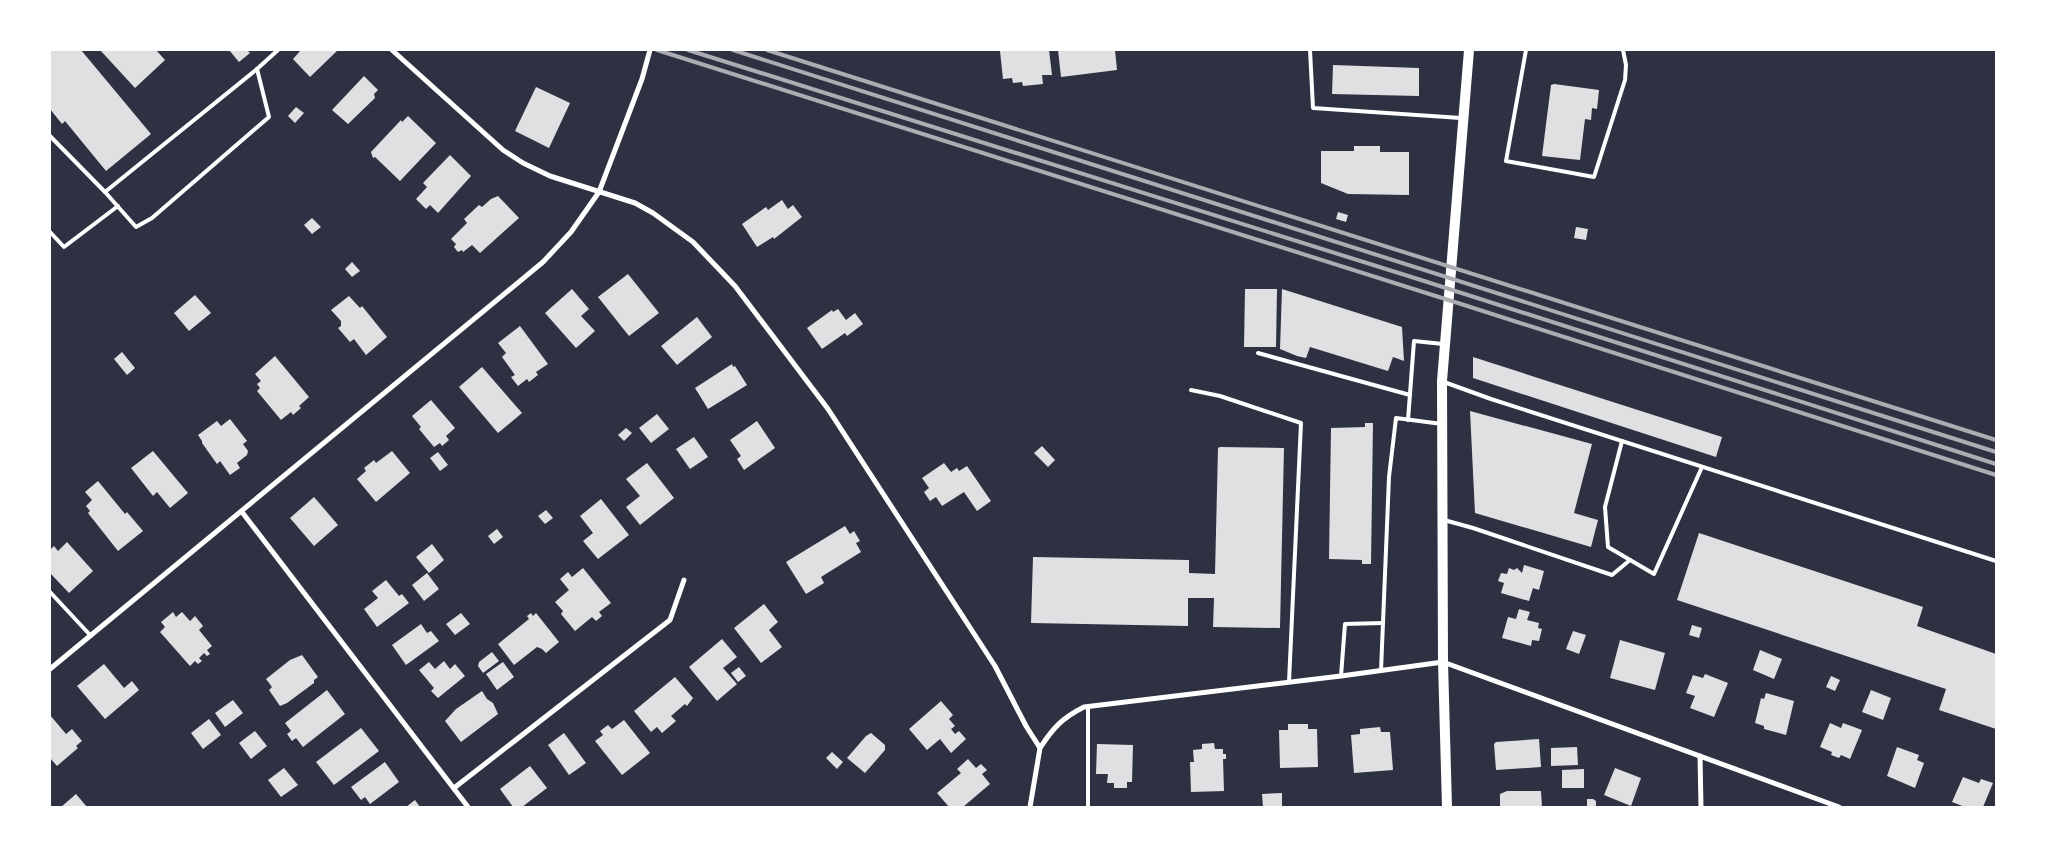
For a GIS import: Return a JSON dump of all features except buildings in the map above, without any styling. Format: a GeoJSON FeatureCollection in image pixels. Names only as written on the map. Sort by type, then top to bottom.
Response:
{"type":"FeatureCollection","features":[{"type":"Feature","properties":{"kind":"main road"},"geometry":{"type":"LineString","coordinates":[[1447,807],[1442,662],[1442,381],[1469,50]]}},
{"type":"Feature","properties":{"kind":"street"},"geometry":{"type":"LineString","coordinates":[[392,50],[503,150],[550,176],[635,204],[672,225],[705,254],[735,286],[834,417],[995,666],[1026,726],[1040,748]]}},
{"type":"Feature","properties":{"kind":"street"},"geometry":{"type":"LineString","coordinates":[[50,669],[543,262],[571,232],[599,192],[642,79],[650,50]]}},
{"type":"Feature","properties":{"kind":"street"},"geometry":{"type":"LineString","coordinates":[[242,512],[468,807]]}},
{"type":"Feature","properties":{"kind":"street"},"geometry":{"type":"LineString","coordinates":[[454,788],[670,620],[684,580]]}},
{"type":"Feature","properties":{"kind":"street"},"geometry":{"type":"LineString","coordinates":[[1030,807],[1040,748],[1061,721],[1088,706],[1442,662],[1839,807]]}},
{"type":"Feature","properties":{"kind":"street"},"geometry":{"type":"LineString","coordinates":[[1700,756],[1701,807]]}},
{"type":"Feature","properties":{"kind":"lane"},"geometry":{"type":"LineString","coordinates":[[105,192],[278,50]]}},
{"type":"Feature","properties":{"kind":"lane"},"geometry":{"type":"LineString","coordinates":[[1310,50],[1314,108],[1464,118]]}},
{"type":"Feature","properties":{"kind":"lane"},"geometry":{"type":"LineString","coordinates":[[1526,50],[1506,161],[1594,177],[1625,80],[1626,65],[1623,50]]}},
{"type":"Feature","properties":{"kind":"lane"},"geometry":{"type":"LineString","coordinates":[[50,136],[105,192],[136,227],[152,218],[269,117],[257,69]]}},
{"type":"Feature","properties":{"kind":"lane"},"geometry":{"type":"LineString","coordinates":[[50,232],[64,246],[118,206]]}},
{"type":"Feature","properties":{"kind":"lane"},"geometry":{"type":"LineString","coordinates":[[1408,420],[1414,341],[1445,344]]}},
{"type":"Feature","properties":{"kind":"lane"},"geometry":{"type":"LineString","coordinates":[[1258,354],[1410,395]]}},
{"type":"Feature","properties":{"kind":"lane"},"geometry":{"type":"LineString","coordinates":[[1442,381],[1996,561]]}},
{"type":"Feature","properties":{"kind":"lane"},"geometry":{"type":"LineString","coordinates":[[1191,390],[1220,396],[1301,423],[1289,682]]}},
{"type":"Feature","properties":{"kind":"lane"},"geometry":{"type":"LineString","coordinates":[[1381,671],[1389,477],[1396,418],[1442,424]]}},
{"type":"Feature","properties":{"kind":"lane"},"geometry":{"type":"LineString","coordinates":[[1622,441],[1605,507],[1608,547],[1654,574],[1702,467]]}},
{"type":"Feature","properties":{"kind":"lane"},"geometry":{"type":"LineString","coordinates":[[1442,520],[1473,528],[1612,574],[1630,560]]}},
{"type":"Feature","properties":{"kind":"lane"},"geometry":{"type":"LineString","coordinates":[[50,592],[91,636]]}},
{"type":"Feature","properties":{"kind":"lane"},"geometry":{"type":"LineString","coordinates":[[1341,676],[1346,624],[1383,623]]}},
{"type":"Feature","properties":{"kind":"lane"},"geometry":{"type":"LineString","coordinates":[[1088,706],[1088,807]]}},
{"type":"Feature","properties":{"kind":"railway"},"geometry":{"type":"LineString","coordinates":[[657,50],[1996,475]]}},
{"type":"Feature","properties":{"kind":"railway"},"geometry":{"type":"LineString","coordinates":[[688,50],[1421,280],[1996,464]]}},
{"type":"Feature","properties":{"kind":"railway"},"geometry":{"type":"LineString","coordinates":[[733,50],[1996,452]]}},
{"type":"Feature","properties":{"kind":"railway"},"geometry":{"type":"LineString","coordinates":[[767,50],[1996,440]]}}]}
